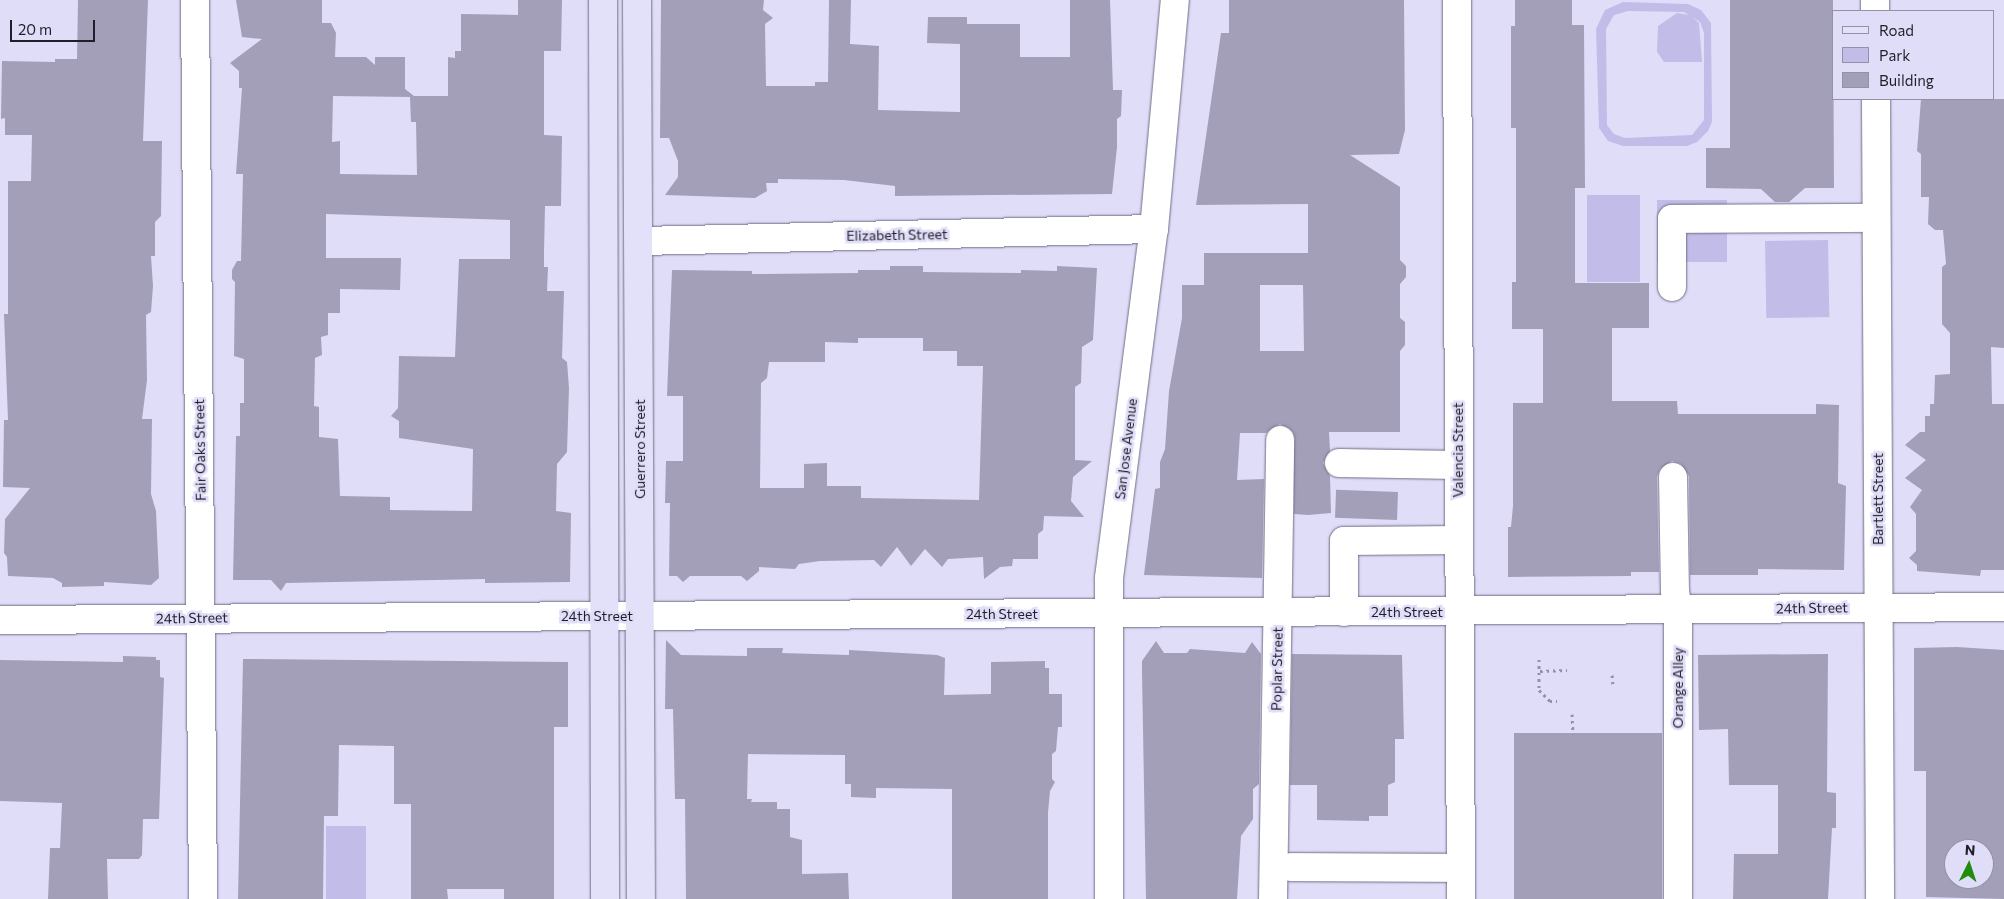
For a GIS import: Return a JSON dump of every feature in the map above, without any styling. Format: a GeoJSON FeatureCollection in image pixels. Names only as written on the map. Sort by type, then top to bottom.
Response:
{"type":"FeatureCollection","features":[{"type":"Feature","properties":{"kind":"main road"},"geometry":{"type":"LineString","coordinates":[[603,0],[605,899]]}},
{"type":"Feature","properties":{"kind":"main road","name":"Guerrero Street"},"geometry":{"type":"LineString","coordinates":[[637,0],[640,241],[639,616],[641,899]]}},
{"type":"Feature","properties":{"kind":"street","name":"Fair Oaks Street"},"geometry":{"type":"LineString","coordinates":[[195,0],[202,899]]}},
{"type":"Feature","properties":{"kind":"street","name":"San Jose Avenue"},"geometry":{"type":"LineString","coordinates":[[1109,899],[1107,614],[1110,572],[1154,229],[1175,0]]}},
{"type":"Feature","properties":{"kind":"street","name":"Valencia Street"},"geometry":{"type":"LineString","coordinates":[[1457,0],[1461,899]]}},
{"type":"Feature","properties":{"kind":"street","name":"Bartlett Street"},"geometry":{"type":"LineString","coordinates":[[1876,100],[1880,899]]}},
{"type":"Feature","properties":{"kind":"street"},"geometry":{"type":"LineString","coordinates":[[1672,287],[1672,219],[1876,218]]}},
{"type":"Feature","properties":{"kind":"street","name":"Elizabeth Street"},"geometry":{"type":"LineString","coordinates":[[640,241],[1154,229]]}},
{"type":"Feature","properties":{"kind":"street","name":"Poplar Street"},"geometry":{"type":"LineString","coordinates":[[1273,899],[1280,440]]}},
{"type":"Feature","properties":{"kind":"street"},"geometry":{"type":"LineString","coordinates":[[1339,463],[1458,465]]}},
{"type":"Feature","properties":{"kind":"street","name":"Orange Alley"},"geometry":{"type":"LineString","coordinates":[[1673,477],[1675,591],[1678,610],[1678,899]]}},
{"type":"Feature","properties":{"kind":"street"},"geometry":{"type":"LineString","coordinates":[[1344,612],[1344,540],[1459,540]]}},
{"type":"Feature","properties":{"kind":"street","name":"24th Street"},"geometry":{"type":"LineString","coordinates":[[0,620],[2004,607]]}},
{"type":"Feature","properties":{"kind":"street"},"geometry":{"type":"LineString","coordinates":[[1291,867],[1461,868]]}},
{"type":"Feature","properties":{"kind":"path"},"geometry":{"type":"LineString","coordinates":[[1539,659],[1539,690],[1550,701],[1558,701]]}},
{"type":"Feature","properties":{"kind":"path"},"geometry":{"type":"LineString","coordinates":[[1540,671],[1567,670]]}},
{"type":"Feature","properties":{"kind":"path"},"geometry":{"type":"LineString","coordinates":[[1612,675],[1613,684]]}},
{"type":"Feature","properties":{"kind":"path"},"geometry":{"type":"LineString","coordinates":[[1572,714],[1573,734]]}},
{"type":"Feature","properties":{"kind":"green space"},"geometry":{"type":"Polygon","coordinates":[[[1623,2],[1688,4],[1701,10],[1711,23],[1712,122],[1708,131],[1697,142],[1687,146],[1623,146],[1608,141],[1599,128],[1596,29],[1605,10],[1623,2]],[[1628,11],[1614,15],[1606,29],[1607,125],[1614,134],[1625,138],[1692,135],[1704,120],[1704,33],[1700,22],[1684,12],[1628,11]]]}},
{"type":"Feature","properties":{"kind":"green space"},"geometry":{"type":"Polygon","coordinates":[[[1677,13],[1690,15],[1699,23],[1702,62],[1664,62],[1657,52],[1658,26],[1677,13]]]}},
{"type":"Feature","properties":{"kind":"green space"},"geometry":{"type":"Polygon","coordinates":[[[1587,195],[1640,195],[1640,282],[1587,282],[1587,195]]]}},
{"type":"Feature","properties":{"kind":"green space"},"geometry":{"type":"Polygon","coordinates":[[[1657,200],[1727,200],[1727,262],[1657,262],[1657,200]]]}},
{"type":"Feature","properties":{"kind":"green space"},"geometry":{"type":"Polygon","coordinates":[[[1828,240],[1829,317],[1766,318],[1765,241],[1828,240]]]}},
{"type":"Feature","properties":{"kind":"green space"},"geometry":{"type":"Polygon","coordinates":[[[326,826],[366,826],[366,899],[326,899],[326,826]]]}},
{"type":"Feature","properties":{"kind":"building"},"geometry":{"type":"Polygon","coordinates":[[[78,0],[148,0],[143,141],[162,141],[161,216],[155,222],[155,256],[151,256],[153,286],[151,312],[146,315],[147,380],[142,419],[152,419],[151,494],[156,511],[159,578],[151,585],[104,582],[104,586],[62,587],[62,583],[53,578],[8,576],[7,557],[4,553],[5,519],[30,488],[3,487],[4,420],[8,420],[4,314],[8,314],[8,181],[31,181],[32,135],[5,135],[5,118],[1,119],[2,61],[55,62],[55,59],[77,59],[78,0]]]}},
{"type":"Feature","properties":{"kind":"building"},"geometry":{"type":"Polygon","coordinates":[[[236,0],[322,0],[322,23],[331,23],[336,33],[335,57],[366,57],[375,65],[375,57],[405,57],[405,89],[414,96],[448,96],[448,57],[455,58],[455,51],[461,51],[461,14],[518,15],[518,0],[562,0],[561,51],[544,51],[544,135],[562,136],[561,206],[545,206],[544,267],[548,267],[547,291],[564,291],[562,358],[567,362],[569,388],[567,452],[557,464],[556,511],[571,513],[570,582],[485,583],[485,579],[286,583],[281,591],[271,580],[233,580],[236,436],[240,436],[240,403],[244,403],[244,359],[234,356],[235,282],[232,279],[232,270],[237,261],[241,261],[243,174],[236,174],[242,88],[239,88],[239,71],[230,63],[262,39],[242,37],[236,0]],[[333,96],[332,142],[340,141],[340,174],[417,175],[416,122],[411,122],[410,97],[333,96]],[[326,214],[326,258],[401,258],[400,290],[340,289],[340,313],[328,313],[328,335],[321,337],[322,355],[315,358],[314,406],[319,407],[319,437],[338,439],[340,496],[390,497],[390,510],[472,511],[473,449],[399,438],[399,421],[391,416],[398,408],[399,356],[455,357],[459,259],[510,259],[510,220],[326,214]]]}},
{"type":"Feature","properties":{"kind":"building"},"geometry":{"type":"Polygon","coordinates":[[[661,0],[764,0],[763,10],[773,18],[765,24],[766,86],[815,86],[815,82],[828,82],[829,0],[851,0],[850,44],[879,46],[878,110],[960,112],[960,44],[927,43],[928,17],[967,17],[967,24],[1020,24],[1020,57],[1070,57],[1070,0],[1110,0],[1113,90],[1122,90],[1121,116],[1117,119],[1117,147],[1112,194],[895,196],[895,186],[844,180],[778,179],[778,183],[766,183],[767,191],[755,198],[665,195],[678,177],[678,161],[669,138],[660,138],[661,0]]]}},
{"type":"Feature","properties":{"kind":"building"},"geometry":{"type":"Polygon","coordinates":[[[1229,0],[1404,0],[1405,130],[1399,154],[1350,155],[1400,187],[1400,260],[1406,266],[1406,277],[1400,284],[1400,318],[1405,322],[1405,345],[1400,351],[1400,432],[1329,432],[1330,451],[1323,463],[1330,476],[1331,513],[1308,515],[1294,514],[1293,432],[1280,424],[1266,433],[1240,433],[1237,480],[1264,479],[1262,578],[1144,575],[1155,489],[1160,488],[1160,462],[1165,449],[1169,391],[1182,318],[1182,285],[1204,285],[1204,253],[1308,253],[1308,204],[1196,205],[1221,33],[1229,33],[1229,0]],[[1260,285],[1260,351],[1304,351],[1303,285],[1260,285]]]}},
{"type":"Feature","properties":{"kind":"building"},"geometry":{"type":"Polygon","coordinates":[[[1515,0],[1572,0],[1572,25],[1584,25],[1585,188],[1575,188],[1575,283],[1649,283],[1649,328],[1612,328],[1612,401],[1677,401],[1678,414],[1816,414],[1816,404],[1839,405],[1838,483],[1846,486],[1844,570],[1758,569],[1758,575],[1690,575],[1689,476],[1681,464],[1672,461],[1660,469],[1657,477],[1659,572],[1631,572],[1631,576],[1508,577],[1508,527],[1511,527],[1513,506],[1513,403],[1543,403],[1543,329],[1512,329],[1512,282],[1516,282],[1516,128],[1511,128],[1511,26],[1515,26],[1515,0]]]}},
{"type":"Feature","properties":{"kind":"building"},"geometry":{"type":"Polygon","coordinates":[[[1730,0],[1833,0],[1832,100],[1834,100],[1834,188],[1805,188],[1789,202],[1775,202],[1761,189],[1706,188],[1706,148],[1730,148],[1730,0]]]}},
{"type":"Feature","properties":{"kind":"building"},"geometry":{"type":"Polygon","coordinates":[[[2004,99],[2004,348],[1991,347],[1992,404],[2004,404],[2004,570],[1981,570],[1980,576],[1917,571],[1917,565],[1909,558],[1916,551],[1916,514],[1910,507],[1922,490],[1905,478],[1926,460],[1905,445],[1920,432],[1925,432],[1925,416],[1930,416],[1930,404],[1934,404],[1935,375],[1950,374],[1950,333],[1942,324],[1942,267],[1946,264],[1943,230],[1935,230],[1928,224],[1929,197],[1921,197],[1921,154],[1917,151],[1921,100],[2004,99]]]}},
{"type":"Feature","properties":{"kind":"building"},"geometry":{"type":"Polygon","coordinates":[[[890,266],[923,266],[923,272],[1021,273],[1021,270],[1057,271],[1057,266],[1097,268],[1093,340],[1082,347],[1081,383],[1075,387],[1075,460],[1092,461],[1073,477],[1071,501],[1084,517],[1044,516],[1043,530],[1038,534],[1038,559],[1013,559],[1012,566],[1000,567],[984,579],[983,557],[948,559],[942,567],[925,549],[911,566],[897,547],[881,567],[874,560],[820,561],[799,564],[795,569],[759,567],[759,571],[747,581],[741,576],[690,576],[683,582],[677,576],[669,576],[670,503],[665,503],[666,461],[683,461],[683,396],[667,396],[672,270],[752,271],[752,274],[858,273],[858,270],[890,270],[890,266]],[[858,338],[858,343],[825,342],[825,362],[769,362],[767,378],[761,383],[760,488],[804,488],[804,464],[827,463],[827,486],[861,486],[861,498],[979,500],[983,366],[957,366],[957,351],[923,351],[923,338],[858,338]]]}},
{"type":"Feature","properties":{"kind":"building"},"geometry":{"type":"Polygon","coordinates":[[[1336,490],[1398,492],[1397,520],[1335,518],[1336,490]]]}},
{"type":"Feature","properties":{"kind":"building"},"geometry":{"type":"Polygon","coordinates":[[[666,640],[681,655],[747,656],[747,648],[783,648],[782,653],[849,655],[849,650],[937,655],[945,658],[944,695],[991,694],[991,662],[1045,661],[1045,668],[1049,668],[1049,694],[1062,694],[1062,727],[1058,727],[1056,751],[1052,754],[1052,779],[1055,782],[1050,791],[1048,813],[1048,899],[952,899],[952,789],[876,788],[876,798],[851,797],[851,784],[845,784],[845,755],[748,754],[747,799],[752,799],[751,802],[777,802],[777,809],[790,809],[790,837],[802,840],[802,874],[848,873],[849,899],[686,899],[685,799],[675,799],[673,709],[665,709],[666,640]]]}},
{"type":"Feature","properties":{"kind":"building"},"geometry":{"type":"Polygon","coordinates":[[[1156,641],[1164,653],[1187,653],[1190,649],[1245,653],[1252,642],[1261,654],[1259,784],[1253,789],[1253,819],[1241,836],[1237,899],[1146,899],[1142,661],[1156,641]]]}},
{"type":"Feature","properties":{"kind":"building"},"geometry":{"type":"Polygon","coordinates":[[[1957,647],[2004,650],[2004,899],[1926,897],[1926,771],[1914,771],[1914,648],[1957,647]]]}},
{"type":"Feature","properties":{"kind":"building"},"geometry":{"type":"Polygon","coordinates":[[[1292,654],[1402,655],[1404,739],[1395,739],[1395,782],[1388,785],[1388,816],[1369,816],[1369,821],[1317,820],[1317,785],[1290,785],[1292,654]]]}},
{"type":"Feature","properties":{"kind":"building"},"geometry":{"type":"Polygon","coordinates":[[[1828,654],[1827,792],[1836,793],[1836,828],[1832,828],[1828,899],[1733,899],[1734,854],[1778,854],[1778,785],[1729,785],[1728,729],[1699,730],[1698,655],[1828,654]]]}},
{"type":"Feature","properties":{"kind":"building"},"geometry":{"type":"Polygon","coordinates":[[[123,656],[156,657],[156,660],[160,660],[160,677],[164,678],[159,819],[143,819],[142,855],[139,859],[107,859],[108,899],[48,899],[50,848],[60,848],[62,803],[0,801],[0,660],[123,662],[123,656]]]}},
{"type":"Feature","properties":{"kind":"building"},"geometry":{"type":"Polygon","coordinates":[[[243,659],[568,662],[568,727],[554,727],[554,899],[504,899],[504,889],[447,889],[448,899],[411,899],[411,804],[394,804],[394,746],[339,745],[338,816],[324,816],[323,899],[238,899],[243,659]]]}},
{"type":"Feature","properties":{"kind":"building"},"geometry":{"type":"Polygon","coordinates":[[[1514,733],[1662,733],[1662,899],[1514,899],[1514,733]]]}}]}
